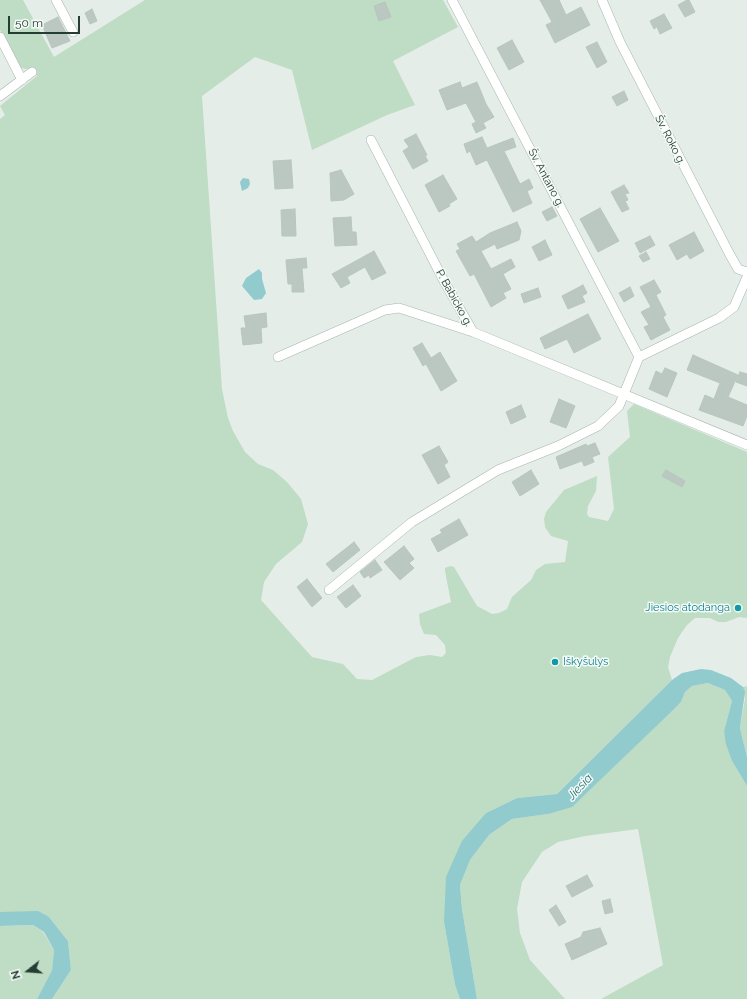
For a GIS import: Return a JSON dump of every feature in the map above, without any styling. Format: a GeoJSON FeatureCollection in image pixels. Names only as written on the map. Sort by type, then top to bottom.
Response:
{"type":"FeatureCollection","features":[{"type":"Feature","properties":{"kind":"street"},"geometry":{"type":"LineString","coordinates":[[56,0],[73,32]]}},
{"type":"Feature","properties":{"kind":"street","name":"Šv. Antano g."},"geometry":{"type":"LineString","coordinates":[[452,0],[639,357]]}},
{"type":"Feature","properties":{"kind":"street","name":"Šv. Roko g."},"geometry":{"type":"LineString","coordinates":[[602,0],[620,42],[729,253],[738,269],[747,272]]}},
{"type":"Feature","properties":{"kind":"street"},"geometry":{"type":"LineString","coordinates":[[0,37],[22,80]]}},
{"type":"Feature","properties":{"kind":"street"},"geometry":{"type":"LineString","coordinates":[[0,96],[32,72]]}},
{"type":"Feature","properties":{"kind":"street","name":"P. Babicko g."},"geometry":{"type":"LineString","coordinates":[[371,140],[444,281],[473,332],[747,446]]}},
{"type":"Feature","properties":{"kind":"street"},"geometry":{"type":"LineString","coordinates":[[329,590],[412,522],[498,470],[558,446],[598,426],[619,406],[639,357],[719,318],[734,307],[747,277]]}},
{"type":"Feature","properties":{"kind":"street"},"geometry":{"type":"LineString","coordinates":[[278,357],[385,310],[399,308],[473,332]]}},
{"type":"Feature","properties":{"kind":"green space"},"geometry":{"type":"Polygon","coordinates":[[[0,0],[23,0],[54,57],[145,0],[443,0],[458,27],[393,61],[415,105],[387,115],[312,150],[292,70],[255,57],[202,96],[222,389],[228,418],[233,431],[245,452],[258,464],[273,470],[287,482],[301,499],[308,524],[302,542],[276,564],[264,582],[261,600],[312,657],[343,664],[357,679],[372,680],[416,657],[430,655],[442,657],[446,653],[445,645],[436,635],[424,634],[420,624],[419,614],[451,602],[445,571],[445,568],[450,566],[454,567],[477,606],[492,614],[499,613],[507,609],[512,597],[531,580],[536,570],[545,564],[565,562],[568,541],[551,536],[545,527],[544,519],[546,512],[564,490],[597,476],[596,491],[588,506],[587,514],[589,517],[608,521],[614,509],[608,457],[630,437],[627,411],[634,404],[747,452],[747,618],[739,617],[726,622],[718,622],[710,618],[695,618],[687,625],[678,638],[670,657],[668,667],[672,680],[557,794],[517,798],[486,813],[444,922],[455,985],[460,999],[52,999],[71,970],[68,941],[49,917],[0,920],[0,119],[5,115],[0,106],[37,76],[32,68],[25,69],[19,67],[0,30],[0,0]]]}},
{"type":"Feature","properties":{"kind":"green space"},"geometry":{"type":"Polygon","coordinates":[[[708,683],[725,690],[732,701],[724,731],[732,761],[747,786],[747,999],[601,999],[663,965],[638,829],[585,836],[558,842],[542,852],[522,882],[517,909],[520,933],[530,960],[565,999],[477,999],[462,909],[460,885],[470,860],[489,835],[512,819],[548,814],[681,702],[685,692],[692,686],[708,683]]]}},
{"type":"Feature","properties":{"kind":"green space"},"geometry":{"type":"Polygon","coordinates":[[[747,686],[747,757],[740,728],[745,699],[743,687],[747,686]]]}},
{"type":"Feature","properties":{"kind":"green space"},"geometry":{"type":"Polygon","coordinates":[[[33,925],[43,932],[54,950],[52,970],[37,999],[0,999],[0,926],[33,925]]]}},
{"type":"Feature","properties":{"kind":"water"},"geometry":{"type":"Polygon","coordinates":[[[243,178],[249,179],[250,184],[248,188],[242,191],[240,182],[243,178]]]}},
{"type":"Feature","properties":{"kind":"water"},"geometry":{"type":"Polygon","coordinates":[[[259,269],[262,273],[266,293],[262,299],[254,300],[242,286],[246,278],[259,269]]]}},
{"type":"Feature","properties":{"kind":"water","name":"Jiesia"},"geometry":{"type":"Polygon","coordinates":[[[701,669],[711,670],[731,678],[743,687],[745,692],[740,728],[747,757],[747,786],[732,761],[726,744],[724,731],[732,701],[725,690],[708,683],[692,686],[685,692],[681,702],[572,807],[548,814],[512,819],[489,835],[470,860],[460,885],[462,909],[477,999],[460,999],[455,985],[444,922],[446,877],[462,841],[486,813],[517,798],[557,794],[672,680],[682,673],[701,669]]]}},
{"type":"Feature","properties":{"kind":"water"},"geometry":{"type":"Polygon","coordinates":[[[38,911],[49,917],[68,941],[71,970],[52,999],[37,999],[52,970],[54,950],[44,932],[33,925],[0,926],[0,912],[38,911]]]}},
{"type":"Feature","properties":{"kind":"building"},"geometry":{"type":"Polygon","coordinates":[[[540,0],[559,0],[566,15],[581,7],[590,25],[555,43],[546,25],[552,22],[540,0]]]}},
{"type":"Feature","properties":{"kind":"building"},"geometry":{"type":"Polygon","coordinates":[[[689,0],[695,12],[685,17],[678,5],[689,0]]]}},
{"type":"Feature","properties":{"kind":"building"},"geometry":{"type":"Polygon","coordinates":[[[385,2],[391,17],[379,21],[374,6],[385,2]]]}},
{"type":"Feature","properties":{"kind":"building"},"geometry":{"type":"Polygon","coordinates":[[[92,9],[97,21],[90,24],[85,13],[92,9]]]}},
{"type":"Feature","properties":{"kind":"building"},"geometry":{"type":"Polygon","coordinates":[[[664,14],[672,28],[660,34],[657,27],[654,29],[650,21],[664,14]]]}},
{"type":"Feature","properties":{"kind":"building"},"geometry":{"type":"Polygon","coordinates":[[[58,17],[70,41],[52,48],[42,25],[58,17]]]}},
{"type":"Feature","properties":{"kind":"building"},"geometry":{"type":"Polygon","coordinates":[[[512,40],[524,62],[509,70],[497,48],[512,40]]]}},
{"type":"Feature","properties":{"kind":"building"},"geometry":{"type":"Polygon","coordinates":[[[597,42],[607,62],[597,68],[586,47],[597,42]]]}},
{"type":"Feature","properties":{"kind":"building"},"geometry":{"type":"Polygon","coordinates":[[[460,82],[462,88],[477,82],[486,104],[494,117],[483,123],[486,128],[476,133],[472,124],[476,122],[466,103],[447,110],[439,90],[460,82]]]}},
{"type":"Feature","properties":{"kind":"building"},"geometry":{"type":"Polygon","coordinates":[[[624,91],[628,100],[617,106],[612,97],[624,91]]]}},
{"type":"Feature","properties":{"kind":"building"},"geometry":{"type":"Polygon","coordinates":[[[416,134],[427,155],[425,156],[428,161],[413,169],[403,151],[409,147],[404,140],[416,134]]]}},
{"type":"Feature","properties":{"kind":"building"},"geometry":{"type":"Polygon","coordinates":[[[482,137],[487,148],[513,138],[516,147],[504,151],[520,184],[529,179],[533,188],[527,191],[532,203],[513,212],[487,160],[476,165],[470,151],[467,153],[464,144],[482,137]]]}},
{"type":"Feature","properties":{"kind":"building"},"geometry":{"type":"Polygon","coordinates":[[[291,160],[293,188],[275,189],[273,161],[291,160]]]}},
{"type":"Feature","properties":{"kind":"building"},"geometry":{"type":"Polygon","coordinates":[[[341,170],[354,194],[344,200],[331,201],[330,173],[341,170]]]}},
{"type":"Feature","properties":{"kind":"building"},"geometry":{"type":"Polygon","coordinates":[[[443,175],[457,199],[449,204],[450,206],[439,212],[425,185],[443,175]]]}},
{"type":"Feature","properties":{"kind":"building"},"geometry":{"type":"Polygon","coordinates":[[[624,185],[629,193],[625,194],[628,200],[625,201],[629,209],[622,212],[611,192],[624,185]]]}},
{"type":"Feature","properties":{"kind":"building"},"geometry":{"type":"Polygon","coordinates":[[[552,207],[557,216],[547,221],[542,212],[552,207]]]}},
{"type":"Feature","properties":{"kind":"building"},"geometry":{"type":"Polygon","coordinates":[[[600,208],[619,241],[598,252],[580,219],[600,208]]]}},
{"type":"Feature","properties":{"kind":"building"},"geometry":{"type":"Polygon","coordinates":[[[295,209],[296,236],[282,236],[281,210],[295,209]]]}},
{"type":"Feature","properties":{"kind":"building"},"geometry":{"type":"Polygon","coordinates":[[[351,217],[352,232],[356,232],[357,245],[335,246],[333,218],[351,217]]]}},
{"type":"Feature","properties":{"kind":"building"},"geometry":{"type":"Polygon","coordinates":[[[517,222],[521,231],[519,240],[497,249],[495,244],[481,251],[491,269],[511,259],[515,267],[503,274],[511,289],[503,293],[506,298],[491,307],[474,274],[470,276],[456,251],[460,249],[457,244],[472,236],[476,242],[490,233],[517,222]]]}},
{"type":"Feature","properties":{"kind":"building"},"geometry":{"type":"Polygon","coordinates":[[[694,232],[704,251],[690,259],[687,254],[677,260],[669,245],[694,232]]]}},
{"type":"Feature","properties":{"kind":"building"},"geometry":{"type":"Polygon","coordinates":[[[650,236],[655,245],[640,253],[635,243],[650,236]]]}},
{"type":"Feature","properties":{"kind":"building"},"geometry":{"type":"Polygon","coordinates":[[[545,240],[552,255],[539,261],[532,247],[545,240]]]}},
{"type":"Feature","properties":{"kind":"building"},"geometry":{"type":"Polygon","coordinates":[[[374,251],[386,273],[372,280],[365,267],[347,277],[350,283],[341,288],[332,274],[374,251]]]}},
{"type":"Feature","properties":{"kind":"building"},"geometry":{"type":"Polygon","coordinates":[[[646,252],[650,259],[643,262],[639,256],[646,252]]]}},
{"type":"Feature","properties":{"kind":"building"},"geometry":{"type":"Polygon","coordinates":[[[306,258],[307,268],[302,268],[304,292],[292,292],[292,284],[288,284],[286,260],[306,258]]]}},
{"type":"Feature","properties":{"kind":"building"},"geometry":{"type":"Polygon","coordinates":[[[654,280],[661,292],[656,295],[666,315],[663,317],[670,330],[651,340],[644,327],[649,325],[641,312],[651,307],[640,287],[654,280]]]}},
{"type":"Feature","properties":{"kind":"building"},"geometry":{"type":"Polygon","coordinates":[[[583,285],[587,293],[582,296],[585,302],[568,309],[562,296],[583,285]]]}},
{"type":"Feature","properties":{"kind":"building"},"geometry":{"type":"Polygon","coordinates":[[[630,287],[634,296],[624,302],[619,293],[630,287]]]}},
{"type":"Feature","properties":{"kind":"building"},"geometry":{"type":"Polygon","coordinates":[[[538,288],[541,297],[524,303],[521,294],[538,288]]]}},
{"type":"Feature","properties":{"kind":"building"},"geometry":{"type":"Polygon","coordinates":[[[266,313],[267,327],[261,328],[262,343],[243,345],[241,328],[246,328],[244,316],[266,313]]]}},
{"type":"Feature","properties":{"kind":"building"},"geometry":{"type":"Polygon","coordinates":[[[588,314],[601,339],[574,353],[567,339],[545,349],[540,338],[588,314]]]}},
{"type":"Feature","properties":{"kind":"building"},"geometry":{"type":"Polygon","coordinates":[[[422,343],[431,358],[440,352],[457,381],[441,391],[426,364],[423,366],[413,348],[422,343]]]}},
{"type":"Feature","properties":{"kind":"building"},"geometry":{"type":"Polygon","coordinates":[[[693,355],[738,375],[728,397],[747,405],[747,416],[743,426],[699,410],[705,395],[714,399],[720,383],[687,370],[693,355]]]}},
{"type":"Feature","properties":{"kind":"building"},"geometry":{"type":"Polygon","coordinates":[[[665,368],[677,373],[667,397],[649,389],[656,371],[662,374],[665,368]]]}},
{"type":"Feature","properties":{"kind":"building"},"geometry":{"type":"Polygon","coordinates":[[[740,372],[747,374],[747,386],[736,382],[740,372]]]}},
{"type":"Feature","properties":{"kind":"building"},"geometry":{"type":"Polygon","coordinates":[[[559,399],[575,406],[566,428],[550,422],[559,399]]]}},
{"type":"Feature","properties":{"kind":"building"},"geometry":{"type":"Polygon","coordinates":[[[521,405],[526,417],[511,424],[506,412],[521,405]]]}},
{"type":"Feature","properties":{"kind":"building"},"geometry":{"type":"Polygon","coordinates":[[[595,443],[600,454],[592,457],[594,462],[584,466],[582,461],[560,469],[556,457],[586,444],[587,446],[595,443]]]}},
{"type":"Feature","properties":{"kind":"building"},"geometry":{"type":"Polygon","coordinates":[[[439,446],[448,462],[444,465],[450,477],[438,484],[422,455],[439,446]]]}},
{"type":"Feature","properties":{"kind":"building"},"geometry":{"type":"Polygon","coordinates":[[[531,470],[539,484],[520,496],[512,482],[531,470]]]}},
{"type":"Feature","properties":{"kind":"building"},"geometry":{"type":"Polygon","coordinates":[[[666,470],[685,481],[682,487],[662,476],[666,470]]]}},
{"type":"Feature","properties":{"kind":"building"},"geometry":{"type":"Polygon","coordinates":[[[459,519],[468,535],[438,552],[431,539],[442,533],[440,530],[459,519]]]}},
{"type":"Feature","properties":{"kind":"building"},"geometry":{"type":"Polygon","coordinates":[[[354,542],[360,550],[333,572],[326,564],[354,542]]]}},
{"type":"Feature","properties":{"kind":"building"},"geometry":{"type":"Polygon","coordinates":[[[404,546],[414,559],[409,563],[414,568],[400,580],[384,562],[404,546]]]}},
{"type":"Feature","properties":{"kind":"building"},"geometry":{"type":"Polygon","coordinates":[[[375,560],[382,570],[370,578],[369,575],[364,578],[360,572],[375,560]]]}},
{"type":"Feature","properties":{"kind":"building"},"geometry":{"type":"Polygon","coordinates":[[[307,579],[322,598],[312,607],[297,587],[307,579]]]}},
{"type":"Feature","properties":{"kind":"building"},"geometry":{"type":"Polygon","coordinates":[[[353,585],[361,596],[346,608],[337,597],[353,585]]]}},
{"type":"Feature","properties":{"kind":"building"},"geometry":{"type":"Polygon","coordinates":[[[587,875],[593,886],[572,897],[566,886],[587,875]]]}},
{"type":"Feature","properties":{"kind":"building"},"geometry":{"type":"Polygon","coordinates":[[[610,899],[613,912],[605,914],[602,901],[610,899]]]}},
{"type":"Feature","properties":{"kind":"building"},"geometry":{"type":"Polygon","coordinates":[[[556,905],[566,922],[559,926],[549,910],[556,905]]]}},
{"type":"Feature","properties":{"kind":"building"},"geometry":{"type":"Polygon","coordinates":[[[600,928],[607,944],[572,960],[565,944],[581,937],[583,932],[600,928]]]}},
{"type":"Feature","properties":{"kind":"place","name":"Jiesios atodanga"},"geometry":{"type":"Point","coordinates":[738,608]}},
{"type":"Feature","properties":{"kind":"place","name":"Iškyšulys"},"geometry":{"type":"Point","coordinates":[555,662]}}]}
